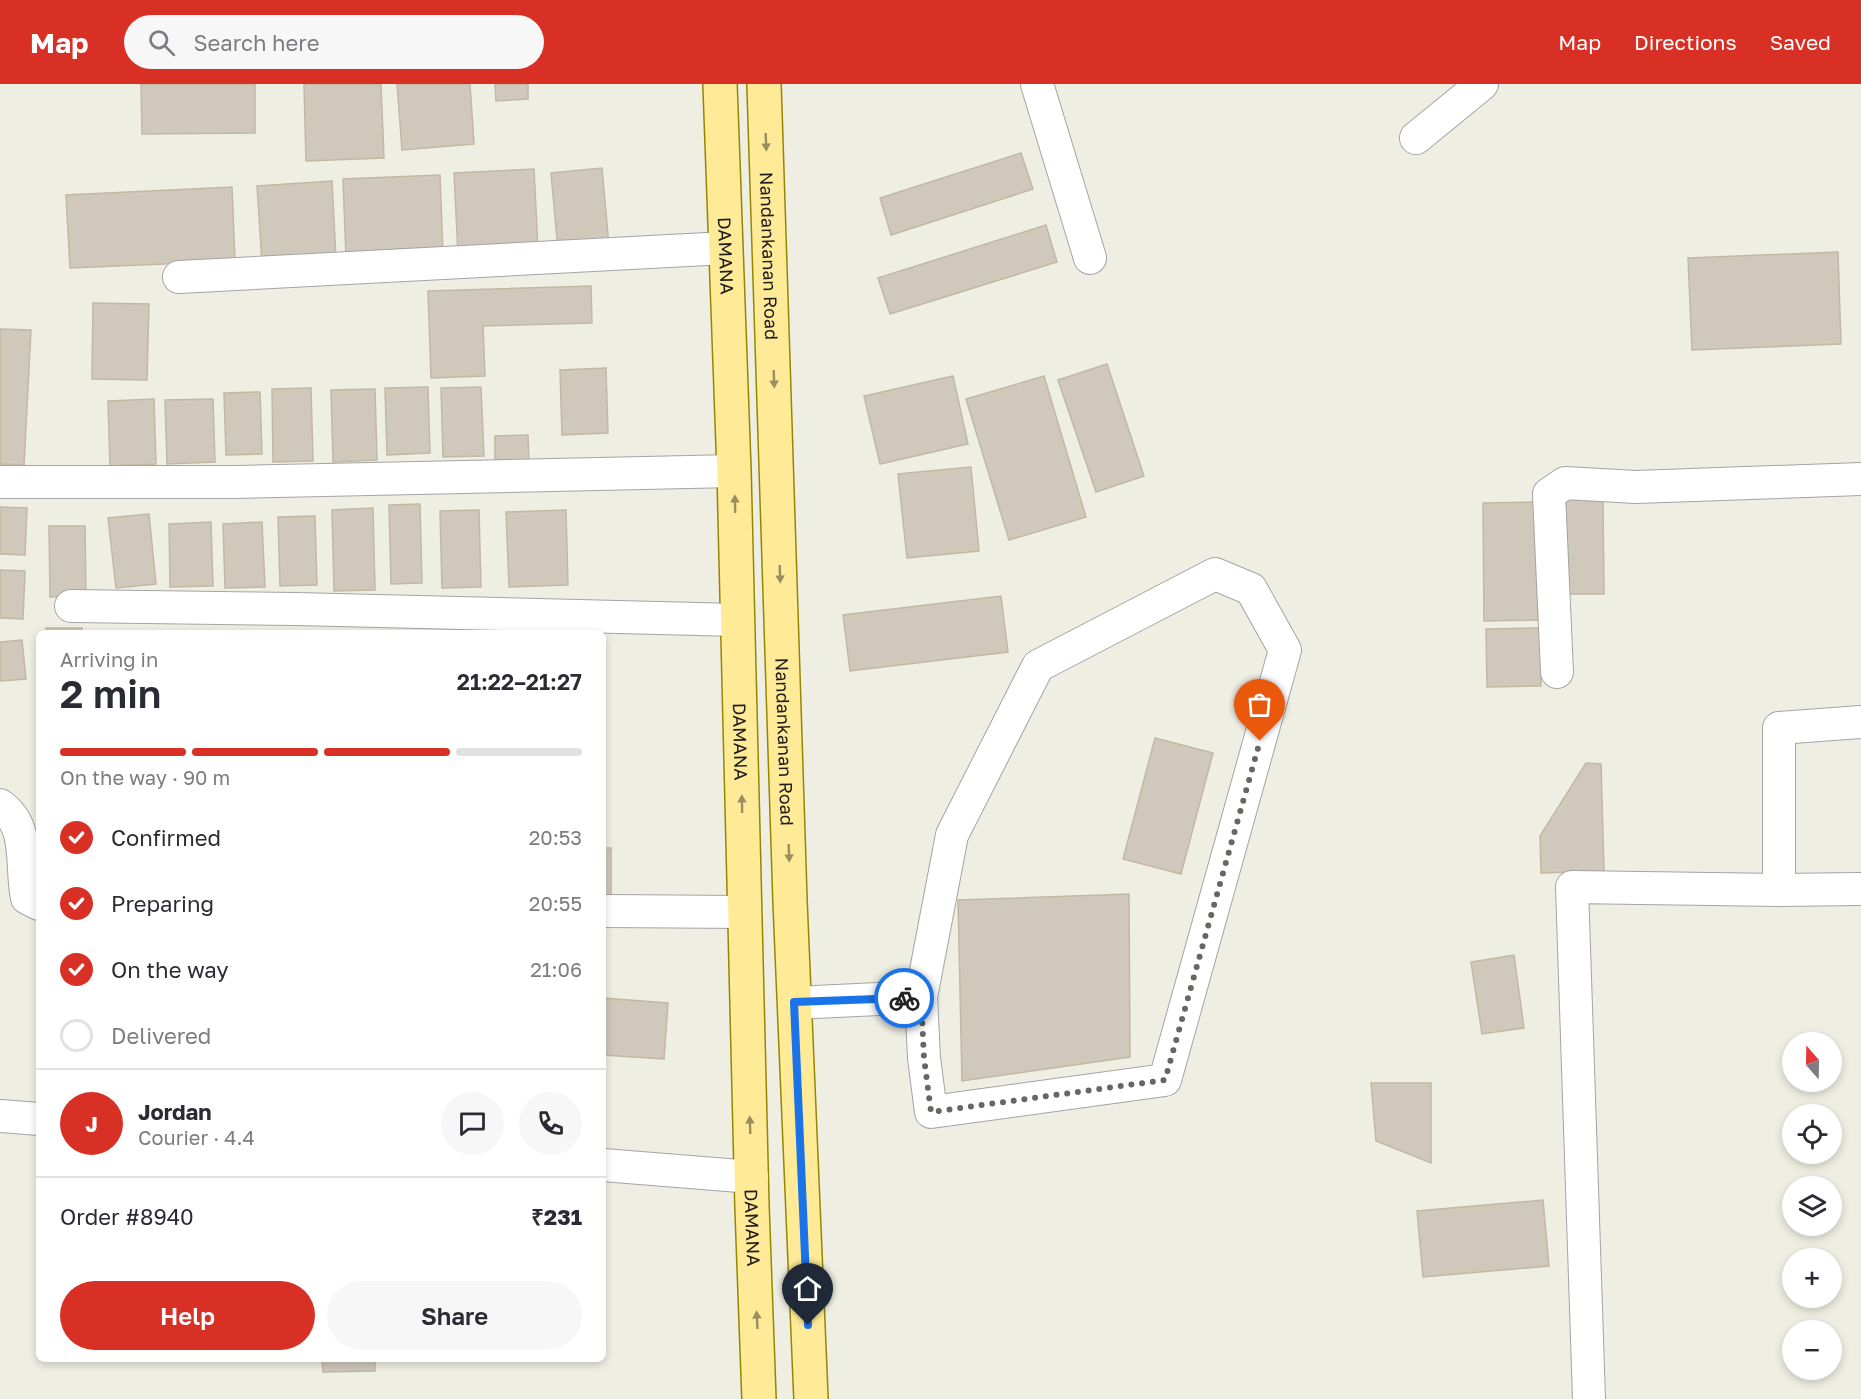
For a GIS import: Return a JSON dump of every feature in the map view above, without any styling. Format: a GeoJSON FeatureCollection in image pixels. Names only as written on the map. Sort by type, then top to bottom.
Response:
{"type":"FeatureCollection","features":[{"type":"Feature","properties":{"kind":"main road","name":"DAMANA"},"geometry":{"type":"LineString","coordinates":[[720,84],[734,471],[759,1399]]}},
{"type":"Feature","properties":{"kind":"main road","name":"Nandankanan Road"},"geometry":{"type":"LineString","coordinates":[[764,84],[794,1002],[811,1399]]}},
{"type":"Feature","properties":{"kind":"main road"},"geometry":{"type":"LineString","coordinates":[[758,1352],[809,1348]]}},
{"type":"Feature","properties":{"kind":"street"},"geometry":{"type":"LineString","coordinates":[[1037,84],[1090,258]]}},
{"type":"Feature","properties":{"kind":"street"},"geometry":{"type":"LineString","coordinates":[[1416,138],[1482,84]]}},
{"type":"Feature","properties":{"kind":"street"},"geometry":{"type":"LineString","coordinates":[[179,277],[726,248]]}},
{"type":"Feature","properties":{"kind":"street"},"geometry":{"type":"LineString","coordinates":[[0,482],[292,481],[734,471]]}},
{"type":"Feature","properties":{"kind":"street"},"geometry":{"type":"LineString","coordinates":[[1557,672],[1549,494],[1565,483],[1636,487],[1861,479]]}},
{"type":"Feature","properties":{"kind":"street"},"geometry":{"type":"LineString","coordinates":[[1215,574],[1251,589],[1285,651],[1165,1080],[931,1112],[924,1058],[921,997],[952,835],[1038,666],[1215,574]]}},
{"type":"Feature","properties":{"kind":"street"},"geometry":{"type":"LineString","coordinates":[[71,606],[738,620]]}},
{"type":"Feature","properties":{"kind":"street"},"geometry":{"type":"LineString","coordinates":[[1779,890],[1779,728],[1861,722]]}},
{"type":"Feature","properties":{"kind":"street"},"geometry":{"type":"LineString","coordinates":[[0,805],[14,817],[22,836],[23,881],[27,898],[36,902]]}},
{"type":"Feature","properties":{"kind":"street"},"geometry":{"type":"LineString","coordinates":[[1589,1399],[1572,887],[1861,889]]}},
{"type":"Feature","properties":{"kind":"street"},"geometry":{"type":"LineString","coordinates":[[606,911],[745,912]]}},
{"type":"Feature","properties":{"kind":"street"},"geometry":{"type":"LineString","coordinates":[[794,1002],[921,997]]}},
{"type":"Feature","properties":{"kind":"street"},"geometry":{"type":"LineString","coordinates":[[0,1116],[36,1119]]}},
{"type":"Feature","properties":{"kind":"street"},"geometry":{"type":"LineString","coordinates":[[606,1165],[752,1177]]}},
{"type":"Feature","properties":{"kind":"building"},"geometry":{"type":"Polygon","coordinates":[[[141,84],[255,84],[255,133],[142,134],[141,84]]]}},
{"type":"Feature","properties":{"kind":"building"},"geometry":{"type":"Polygon","coordinates":[[[304,84],[381,84],[384,158],[306,161],[304,84]]]}},
{"type":"Feature","properties":{"kind":"building"},"geometry":{"type":"Polygon","coordinates":[[[397,84],[470,84],[474,144],[402,150],[397,84]]]}},
{"type":"Feature","properties":{"kind":"building"},"geometry":{"type":"Polygon","coordinates":[[[495,84],[528,84],[528,99],[496,101],[495,84]]]}},
{"type":"Feature","properties":{"kind":"building"},"geometry":{"type":"Polygon","coordinates":[[[1021,153],[1033,189],[891,235],[880,198],[1021,153]]]}},
{"type":"Feature","properties":{"kind":"building"},"geometry":{"type":"Polygon","coordinates":[[[602,168],[609,246],[558,250],[551,173],[602,168]]]}},
{"type":"Feature","properties":{"kind":"building"},"geometry":{"type":"Polygon","coordinates":[[[534,169],[538,250],[458,254],[454,173],[534,169]]]}},
{"type":"Feature","properties":{"kind":"building"},"geometry":{"type":"Polygon","coordinates":[[[440,175],[443,254],[346,258],[343,179],[440,175]]]}},
{"type":"Feature","properties":{"kind":"building"},"geometry":{"type":"Polygon","coordinates":[[[332,181],[336,259],[262,263],[257,186],[332,181]]]}},
{"type":"Feature","properties":{"kind":"building"},"geometry":{"type":"Polygon","coordinates":[[[232,187],[235,261],[70,268],[66,195],[232,187]]]}},
{"type":"Feature","properties":{"kind":"building"},"geometry":{"type":"Polygon","coordinates":[[[1046,225],[1057,262],[890,314],[878,278],[1046,225]]]}},
{"type":"Feature","properties":{"kind":"building"},"geometry":{"type":"Polygon","coordinates":[[[1838,252],[1841,344],[1692,350],[1688,258],[1838,252]]]}},
{"type":"Feature","properties":{"kind":"building"},"geometry":{"type":"Polygon","coordinates":[[[591,286],[592,323],[483,326],[485,376],[431,378],[428,291],[591,286]]]}},
{"type":"Feature","properties":{"kind":"building"},"geometry":{"type":"Polygon","coordinates":[[[93,303],[149,304],[147,380],[92,379],[93,303]]]}},
{"type":"Feature","properties":{"kind":"building"},"geometry":{"type":"Polygon","coordinates":[[[0,329],[31,330],[24,465],[0,464],[0,329]]]}},
{"type":"Feature","properties":{"kind":"building"},"geometry":{"type":"Polygon","coordinates":[[[1107,364],[1144,476],[1096,492],[1058,380],[1107,364]]]}},
{"type":"Feature","properties":{"kind":"building"},"geometry":{"type":"Polygon","coordinates":[[[606,368],[608,433],[562,435],[560,370],[606,368]]]}},
{"type":"Feature","properties":{"kind":"building"},"geometry":{"type":"Polygon","coordinates":[[[953,376],[968,444],[880,464],[864,396],[953,376]]]}},
{"type":"Feature","properties":{"kind":"building"},"geometry":{"type":"Polygon","coordinates":[[[1044,376],[1086,517],[1009,540],[966,399],[1044,376]]]}},
{"type":"Feature","properties":{"kind":"building"},"geometry":{"type":"Polygon","coordinates":[[[428,387],[430,453],[387,455],[385,388],[428,387]]]}},
{"type":"Feature","properties":{"kind":"building"},"geometry":{"type":"Polygon","coordinates":[[[481,387],[484,456],[443,457],[441,388],[481,387]]]}},
{"type":"Feature","properties":{"kind":"building"},"geometry":{"type":"Polygon","coordinates":[[[311,388],[313,461],[273,462],[272,389],[311,388]]]}},
{"type":"Feature","properties":{"kind":"building"},"geometry":{"type":"Polygon","coordinates":[[[375,389],[377,460],[333,462],[331,390],[375,389]]]}},
{"type":"Feature","properties":{"kind":"building"},"geometry":{"type":"Polygon","coordinates":[[[260,392],[262,454],[226,455],[224,393],[260,392]]]}},
{"type":"Feature","properties":{"kind":"building"},"geometry":{"type":"Polygon","coordinates":[[[154,399],[156,464],[110,466],[108,401],[154,399]]]}},
{"type":"Feature","properties":{"kind":"building"},"geometry":{"type":"Polygon","coordinates":[[[213,399],[215,462],[167,464],[165,400],[213,399]]]}},
{"type":"Feature","properties":{"kind":"building"},"geometry":{"type":"Polygon","coordinates":[[[528,435],[529,463],[495,463],[495,436],[528,435]]]}},
{"type":"Feature","properties":{"kind":"building"},"geometry":{"type":"Polygon","coordinates":[[[971,467],[979,551],[907,558],[898,474],[971,467]]]}},
{"type":"Feature","properties":{"kind":"building"},"geometry":{"type":"Polygon","coordinates":[[[1562,499],[1603,499],[1604,594],[1563,594],[1562,499]]]}},
{"type":"Feature","properties":{"kind":"building"},"geometry":{"type":"Polygon","coordinates":[[[1537,502],[1538,620],[1484,621],[1483,503],[1537,502]]]}},
{"type":"Feature","properties":{"kind":"building"},"geometry":{"type":"Polygon","coordinates":[[[420,504],[422,583],[391,584],[389,505],[420,504]]]}},
{"type":"Feature","properties":{"kind":"building"},"geometry":{"type":"Polygon","coordinates":[[[0,507],[27,508],[25,555],[0,554],[0,507]]]}},
{"type":"Feature","properties":{"kind":"building"},"geometry":{"type":"Polygon","coordinates":[[[373,508],[375,590],[334,591],[332,510],[373,508]]]}},
{"type":"Feature","properties":{"kind":"building"},"geometry":{"type":"Polygon","coordinates":[[[479,510],[481,587],[442,588],[440,511],[479,510]]]}},
{"type":"Feature","properties":{"kind":"building"},"geometry":{"type":"Polygon","coordinates":[[[566,510],[568,585],[509,587],[506,512],[566,510]]]}},
{"type":"Feature","properties":{"kind":"building"},"geometry":{"type":"Polygon","coordinates":[[[149,514],[156,584],[116,588],[108,518],[149,514]]]}},
{"type":"Feature","properties":{"kind":"building"},"geometry":{"type":"Polygon","coordinates":[[[315,516],[317,585],[280,586],[278,517],[315,516]]]}},
{"type":"Feature","properties":{"kind":"building"},"geometry":{"type":"Polygon","coordinates":[[[211,522],[213,586],[170,587],[169,524],[211,522]]]}},
{"type":"Feature","properties":{"kind":"building"},"geometry":{"type":"Polygon","coordinates":[[[262,522],[265,587],[225,588],[223,524],[262,522]]]}},
{"type":"Feature","properties":{"kind":"building"},"geometry":{"type":"Polygon","coordinates":[[[49,526],[85,526],[86,596],[50,597],[49,526]]]}},
{"type":"Feature","properties":{"kind":"building"},"geometry":{"type":"Polygon","coordinates":[[[0,570],[25,571],[23,619],[0,618],[0,570]]]}},
{"type":"Feature","properties":{"kind":"building"},"geometry":{"type":"Polygon","coordinates":[[[1001,596],[1008,652],[850,671],[843,615],[1001,596]]]}},
{"type":"Feature","properties":{"kind":"building"},"geometry":{"type":"Polygon","coordinates":[[[46,628],[82,628],[82,630],[46,630],[46,628]]]}},
{"type":"Feature","properties":{"kind":"building"},"geometry":{"type":"Polygon","coordinates":[[[1541,628],[1541,686],[1487,687],[1486,629],[1541,628]]]}},
{"type":"Feature","properties":{"kind":"building"},"geometry":{"type":"Polygon","coordinates":[[[22,640],[26,679],[0,681],[0,642],[22,640]]]}},
{"type":"Feature","properties":{"kind":"building"},"geometry":{"type":"Polygon","coordinates":[[[1155,738],[1213,753],[1181,874],[1123,859],[1155,738]]]}},
{"type":"Feature","properties":{"kind":"building"},"geometry":{"type":"Polygon","coordinates":[[[1586,763],[1601,764],[1604,871],[1541,873],[1540,836],[1586,763]]]}},
{"type":"Feature","properties":{"kind":"building"},"geometry":{"type":"Polygon","coordinates":[[[606,848],[611,848],[611,900],[606,900],[606,848]]]}},
{"type":"Feature","properties":{"kind":"building"},"geometry":{"type":"Polygon","coordinates":[[[1129,894],[1130,1057],[962,1081],[958,900],[1129,894]]]}},
{"type":"Feature","properties":{"kind":"building"},"geometry":{"type":"Polygon","coordinates":[[[1514,955],[1524,1028],[1482,1034],[1471,962],[1514,955]]]}},
{"type":"Feature","properties":{"kind":"building"},"geometry":{"type":"Polygon","coordinates":[[[606,998],[668,1003],[664,1059],[606,1055],[606,998]]]}},
{"type":"Feature","properties":{"kind":"building"},"geometry":{"type":"Polygon","coordinates":[[[1371,1083],[1431,1083],[1431,1163],[1376,1141],[1371,1083]]]}},
{"type":"Feature","properties":{"kind":"building"},"geometry":{"type":"Polygon","coordinates":[[[1543,1200],[1549,1266],[1423,1277],[1417,1211],[1543,1200]]]}},
{"type":"Feature","properties":{"kind":"building"},"geometry":{"type":"Polygon","coordinates":[[[322,1362],[375,1362],[375,1371],[323,1372],[322,1362]]]}},
{"type":"Feature","properties":{"kind":"way so far"},"geometry":{"type":"LineString","coordinates":[[904,998],[921,997],[924,1058],[931,1112],[1165,1080],[1260,741]]}},
{"type":"Feature","properties":{"kind":"route"},"geometry":{"type":"LineString","coordinates":[[808,1325],[794,1002],[904,998]]}}]}
